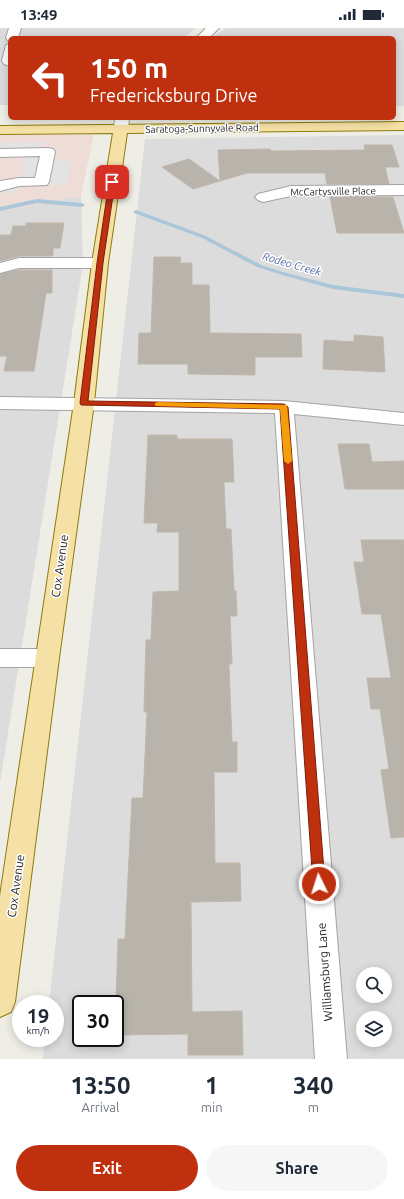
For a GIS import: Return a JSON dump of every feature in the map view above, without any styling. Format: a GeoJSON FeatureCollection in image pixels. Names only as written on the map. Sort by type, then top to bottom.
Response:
{"type":"FeatureCollection","features":[{"type":"Feature","properties":{"kind":"main road","name":"Saratoga-Sunnyvale Road"},"geometry":{"type":"LineString","coordinates":[[0,130],[122,124],[404,126]]}},
{"type":"Feature","properties":{"kind":"main road","name":"Cox Avenue"},"geometry":{"type":"LineString","coordinates":[[0,1002],[47,658],[84,403],[100,263],[122,124]]}},
{"type":"Feature","properties":{"kind":"street"},"geometry":{"type":"LineString","coordinates":[[204,36],[213,28]]}},
{"type":"Feature","properties":{"kind":"street"},"geometry":{"type":"LineString","coordinates":[[0,153],[48,152],[42,182],[19,182],[0,186]]}},
{"type":"Feature","properties":{"kind":"street","name":"McCartysville Place"},"geometry":{"type":"LineString","coordinates":[[263,197],[291,191],[404,190]]}},
{"type":"Feature","properties":{"kind":"street"},"geometry":{"type":"LineString","coordinates":[[0,268],[19,263],[100,263]]}},
{"type":"Feature","properties":{"kind":"street"},"geometry":{"type":"LineString","coordinates":[[0,403],[284,407],[404,419]]}},
{"type":"Feature","properties":{"kind":"street","name":"Williamsburg Lane"},"geometry":{"type":"LineString","coordinates":[[284,407],[331,1059]]}},
{"type":"Feature","properties":{"kind":"street"},"geometry":{"type":"LineString","coordinates":[[0,658],[47,658]]}},
{"type":"Feature","properties":{"kind":"shaded area"},"geometry":{"type":"Polygon","coordinates":[[[0,28],[196,28],[186,36],[8,36],[8,105],[0,105],[0,28]]]}},
{"type":"Feature","properties":{"kind":"shaded area"},"geometry":{"type":"Polygon","coordinates":[[[226,28],[404,28],[404,106],[396,106],[396,36],[214,36],[226,28]]]}},
{"type":"Feature","properties":{"kind":"shaded area"},"geometry":{"type":"Polygon","coordinates":[[[0,133],[94,133],[81,196],[0,211],[0,133]]]}},
{"type":"Feature","properties":{"kind":"shaded area"},"geometry":{"type":"Polygon","coordinates":[[[404,135],[404,1059],[43,1059],[44,1047],[64,1047],[64,995],[50,995],[145,139],[404,135]]]}},
{"type":"Feature","properties":{"kind":"shaded area"},"geometry":{"type":"Polygon","coordinates":[[[44,142],[42,149],[55,160],[71,161],[67,183],[51,186],[28,185],[5,195],[0,191],[0,183],[22,178],[24,157],[0,157],[0,143],[44,142]]]}},
{"type":"Feature","properties":{"kind":"shaded area"},"geometry":{"type":"Polygon","coordinates":[[[81,196],[83,264],[0,783],[0,211],[81,196]]]}},
{"type":"Feature","properties":{"kind":"building"},"geometry":{"type":"Polygon","coordinates":[[[364,145],[392,145],[399,167],[385,167],[389,184],[327,184],[325,173],[247,173],[220,181],[218,150],[365,150],[364,145]]]}},
{"type":"Feature","properties":{"kind":"building"},"geometry":{"type":"Polygon","coordinates":[[[189,159],[220,181],[193,189],[162,167],[189,159]]]}},
{"type":"Feature","properties":{"kind":"building"},"geometry":{"type":"Polygon","coordinates":[[[330,197],[393,197],[404,233],[337,233],[330,197]]]}},
{"type":"Feature","properties":{"kind":"building"},"geometry":{"type":"Polygon","coordinates":[[[26,223],[64,223],[60,248],[53,248],[53,256],[19,256],[0,261],[0,235],[11,235],[13,226],[26,226],[26,223]]]}},
{"type":"Feature","properties":{"kind":"building"},"geometry":{"type":"Polygon","coordinates":[[[154,257],[181,257],[180,263],[192,263],[192,285],[209,285],[210,333],[301,334],[302,357],[255,357],[255,375],[188,374],[188,364],[138,364],[139,333],[151,333],[154,257]]]}},
{"type":"Feature","properties":{"kind":"building"},"geometry":{"type":"Polygon","coordinates":[[[19,270],[52,270],[52,293],[46,293],[34,371],[4,371],[7,356],[0,356],[0,274],[19,270]]]}},
{"type":"Feature","properties":{"kind":"building"},"geometry":{"type":"Polygon","coordinates":[[[354,335],[383,337],[385,372],[323,369],[324,340],[354,342],[354,335]]]}},
{"type":"Feature","properties":{"kind":"building"},"geometry":{"type":"Polygon","coordinates":[[[148,435],[177,435],[177,439],[232,439],[234,482],[224,482],[226,529],[231,529],[234,591],[236,591],[237,616],[230,616],[232,664],[229,664],[232,742],[237,742],[237,772],[214,772],[215,863],[240,863],[241,901],[191,902],[192,1012],[242,1011],[243,1055],[188,1055],[188,1034],[124,1035],[124,995],[116,995],[118,939],[125,939],[132,798],[143,798],[147,712],[144,712],[146,640],[151,640],[153,592],[179,591],[179,532],[157,532],[158,523],[144,523],[148,435]]]}},
{"type":"Feature","properties":{"kind":"building"},"geometry":{"type":"Polygon","coordinates":[[[338,444],[369,444],[372,462],[404,461],[404,489],[345,489],[338,444]]]}},
{"type":"Feature","properties":{"kind":"building"},"geometry":{"type":"Polygon","coordinates":[[[361,540],[404,540],[404,837],[391,838],[381,770],[389,769],[380,709],[371,709],[367,678],[391,678],[381,614],[362,614],[354,562],[364,562],[361,540]]]}},
{"type":"Feature","properties":{"kind":"waterway","name":"Rodeo Creek"},"geometry":{"type":"LineString","coordinates":[[0,209],[37,201],[82,205]]}},
{"type":"Feature","properties":{"kind":"waterway","name":"Rodeo Creek"},"geometry":{"type":"LineString","coordinates":[[136,212],[204,237],[259,266],[281,273],[333,287],[404,296]]}},
{"type":"Feature","properties":{"kind":"slow traffic"},"geometry":{"type":"LineString","coordinates":[[158,404],[284,407],[288,461]]}},
{"type":"Feature","properties":{"kind":"route"},"geometry":{"type":"LineString","coordinates":[[112,182],[100,263],[84,403],[284,407],[319,884]]}}]}
